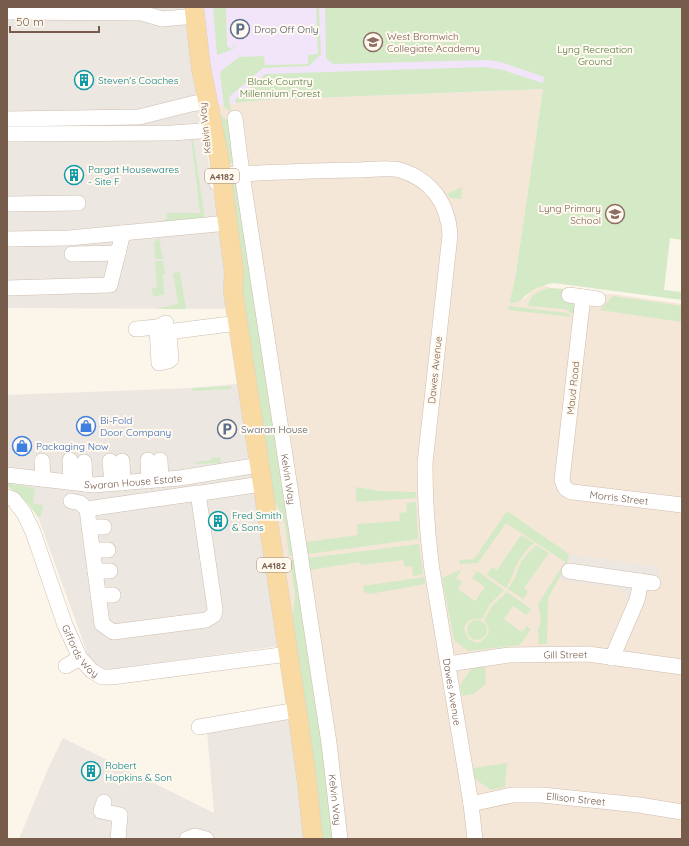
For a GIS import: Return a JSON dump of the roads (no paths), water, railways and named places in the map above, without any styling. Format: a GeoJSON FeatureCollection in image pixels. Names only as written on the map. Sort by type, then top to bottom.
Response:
{"type":"FeatureCollection","features":[{"type":"Feature","properties":{"kind":"main road","name":"Kelvin Way"},"geometry":{"type":"LineString","coordinates":[[195,12],[227,274],[233,291],[260,465],[297,710],[313,839]]}},
{"type":"Feature","properties":{"kind":"main road","name":"Kelvin Way"},"geometry":{"type":"LineString","coordinates":[[209,130],[222,175],[222,228]]}},
{"type":"Feature","properties":{"kind":"street"},"geometry":{"type":"LineString","coordinates":[[7,12],[51,14],[142,13],[162,19],[195,12]]}},
{"type":"Feature","properties":{"kind":"street"},"geometry":{"type":"LineString","coordinates":[[7,119],[139,117],[205,101]]}},
{"type":"Feature","properties":{"kind":"street"},"geometry":{"type":"LineString","coordinates":[[131,108],[142,108],[152,114]]}},
{"type":"Feature","properties":{"kind":"street","name":"Kelvin Way"},"geometry":{"type":"LineString","coordinates":[[235,118],[242,174],[329,743],[340,839]]}},
{"type":"Feature","properties":{"kind":"street"},"geometry":{"type":"LineString","coordinates":[[14,136],[92,137],[209,130]]}},
{"type":"Feature","properties":{"kind":"street","name":"Dawes Avenue"},"geometry":{"type":"LineString","coordinates":[[222,175],[399,169],[429,186],[445,207],[449,221],[450,235],[425,463],[425,493],[428,541],[432,570],[471,804],[475,839]]}},
{"type":"Feature","properties":{"kind":"street"},"geometry":{"type":"LineString","coordinates":[[14,202],[78,203]]}},
{"type":"Feature","properties":{"kind":"street"},"geometry":{"type":"LineString","coordinates":[[7,239],[47,242],[69,238],[123,233],[222,228]]}},
{"type":"Feature","properties":{"kind":"street"},"geometry":{"type":"LineString","coordinates":[[16,285],[54,283],[110,285],[123,233]]}},
{"type":"Feature","properties":{"kind":"street"},"geometry":{"type":"LineString","coordinates":[[72,254],[118,253]]}},
{"type":"Feature","properties":{"kind":"street","name":"Maud Road"},"geometry":{"type":"LineString","coordinates":[[562,480],[576,296],[598,299]]}},
{"type":"Feature","properties":{"kind":"street"},"geometry":{"type":"LineString","coordinates":[[157,327],[159,363],[168,362],[171,359],[169,335],[172,332],[237,319]]}},
{"type":"Feature","properties":{"kind":"street"},"geometry":{"type":"LineString","coordinates":[[136,329],[157,327],[167,323],[237,319]]}},
{"type":"Feature","properties":{"kind":"street"},"geometry":{"type":"LineString","coordinates":[[42,461],[43,479]]}},
{"type":"Feature","properties":{"kind":"street"},"geometry":{"type":"LineString","coordinates":[[77,461],[78,483]]}},
{"type":"Feature","properties":{"kind":"street"},"geometry":{"type":"LineString","coordinates":[[116,461],[117,483]]}},
{"type":"Feature","properties":{"kind":"street","name":"Swaran House Estate"},"geometry":{"type":"LineString","coordinates":[[10,471],[43,479],[94,485],[117,483],[159,469],[180,478],[260,465]]}},
{"type":"Feature","properties":{"kind":"street","name":"Morris Street"},"geometry":{"type":"LineString","coordinates":[[562,480],[568,491],[682,505]]}},
{"type":"Feature","properties":{"kind":"street"},"geometry":{"type":"LineString","coordinates":[[87,509],[149,503],[198,493],[262,484]]}},
{"type":"Feature","properties":{"kind":"street"},"geometry":{"type":"LineString","coordinates":[[71,501],[80,503],[87,509],[97,527],[92,550],[102,624],[114,632],[206,620],[214,615],[215,609],[198,493]]}},
{"type":"Feature","properties":{"kind":"street","name":"Giffords Way"},"geometry":{"type":"LineString","coordinates":[[7,497],[13,499],[24,513],[33,532],[65,625],[80,658],[92,671],[102,677],[112,677],[288,654]]}},
{"type":"Feature","properties":{"kind":"street"},"geometry":{"type":"LineString","coordinates":[[92,550],[108,550]]}},
{"type":"Feature","properties":{"kind":"street"},"geometry":{"type":"LineString","coordinates":[[95,571],[110,571]]}},
{"type":"Feature","properties":{"kind":"street"},"geometry":{"type":"LineString","coordinates":[[569,571],[647,582],[637,600],[612,658]]}},
{"type":"Feature","properties":{"kind":"street"},"geometry":{"type":"LineString","coordinates":[[98,595],[113,595]]}},
{"type":"Feature","properties":{"kind":"street","name":"Gill Street"},"geometry":{"type":"LineString","coordinates":[[448,664],[509,655],[588,654],[682,667]]}},
{"type":"Feature","properties":{"kind":"street"},"geometry":{"type":"LineString","coordinates":[[66,666],[80,658]]}},
{"type":"Feature","properties":{"kind":"street"},"geometry":{"type":"LineString","coordinates":[[199,727],[297,710]]}},
{"type":"Feature","properties":{"kind":"street","name":"Ellison Street"},"geometry":{"type":"LineString","coordinates":[[471,804],[512,795],[542,795],[639,805],[682,812]]}},
{"type":"Feature","properties":{"kind":"street"},"geometry":{"type":"LineString","coordinates":[[104,802],[101,811],[120,815],[118,839]]}},
{"type":"Feature","properties":{"kind":"street"},"geometry":{"type":"LineString","coordinates":[[187,839],[195,836],[206,839]]}},
{"type":"Feature","properties":{"kind":"place","name":"Drop Off Only"},"geometry":{"type":"Point","coordinates":[240,29]}},
{"type":"Feature","properties":{"kind":"place","name":"West Bromwich Collegiate Academy"},"geometry":{"type":"Point","coordinates":[373,42]}},
{"type":"Feature","properties":{"kind":"place","name":"Steven's Coaches"},"geometry":{"type":"Point","coordinates":[84,80]}},
{"type":"Feature","properties":{"kind":"place","name":"Pargat Housewares - Site F"},"geometry":{"type":"Point","coordinates":[74,175]}},
{"type":"Feature","properties":{"kind":"place","name":"Lyng Primary School"},"geometry":{"type":"Point","coordinates":[615,214]}},
{"type":"Feature","properties":{"kind":"place","name":"Bi-Fold Door Company"},"geometry":{"type":"Point","coordinates":[86,426]}},
{"type":"Feature","properties":{"kind":"place","name":"Swaran House"},"geometry":{"type":"Point","coordinates":[227,429]}},
{"type":"Feature","properties":{"kind":"place","name":"Packaging Now"},"geometry":{"type":"Point","coordinates":[22,446]}},
{"type":"Feature","properties":{"kind":"place","name":"Fred Smith & Sons"},"geometry":{"type":"Point","coordinates":[218,521]}},
{"type":"Feature","properties":{"kind":"place","name":"Robert Hopkins & Son"},"geometry":{"type":"Point","coordinates":[91,771]}},
{"type":"Feature","properties":{"kind":"park label","name":"Lyng Recreation Ground"},"geometry":{"type":"Point","coordinates":[595,54]}},
{"type":"Feature","properties":{"kind":"park label","name":"Black Country Millennium Forest"},"geometry":{"type":"Point","coordinates":[280,86]}}]}
